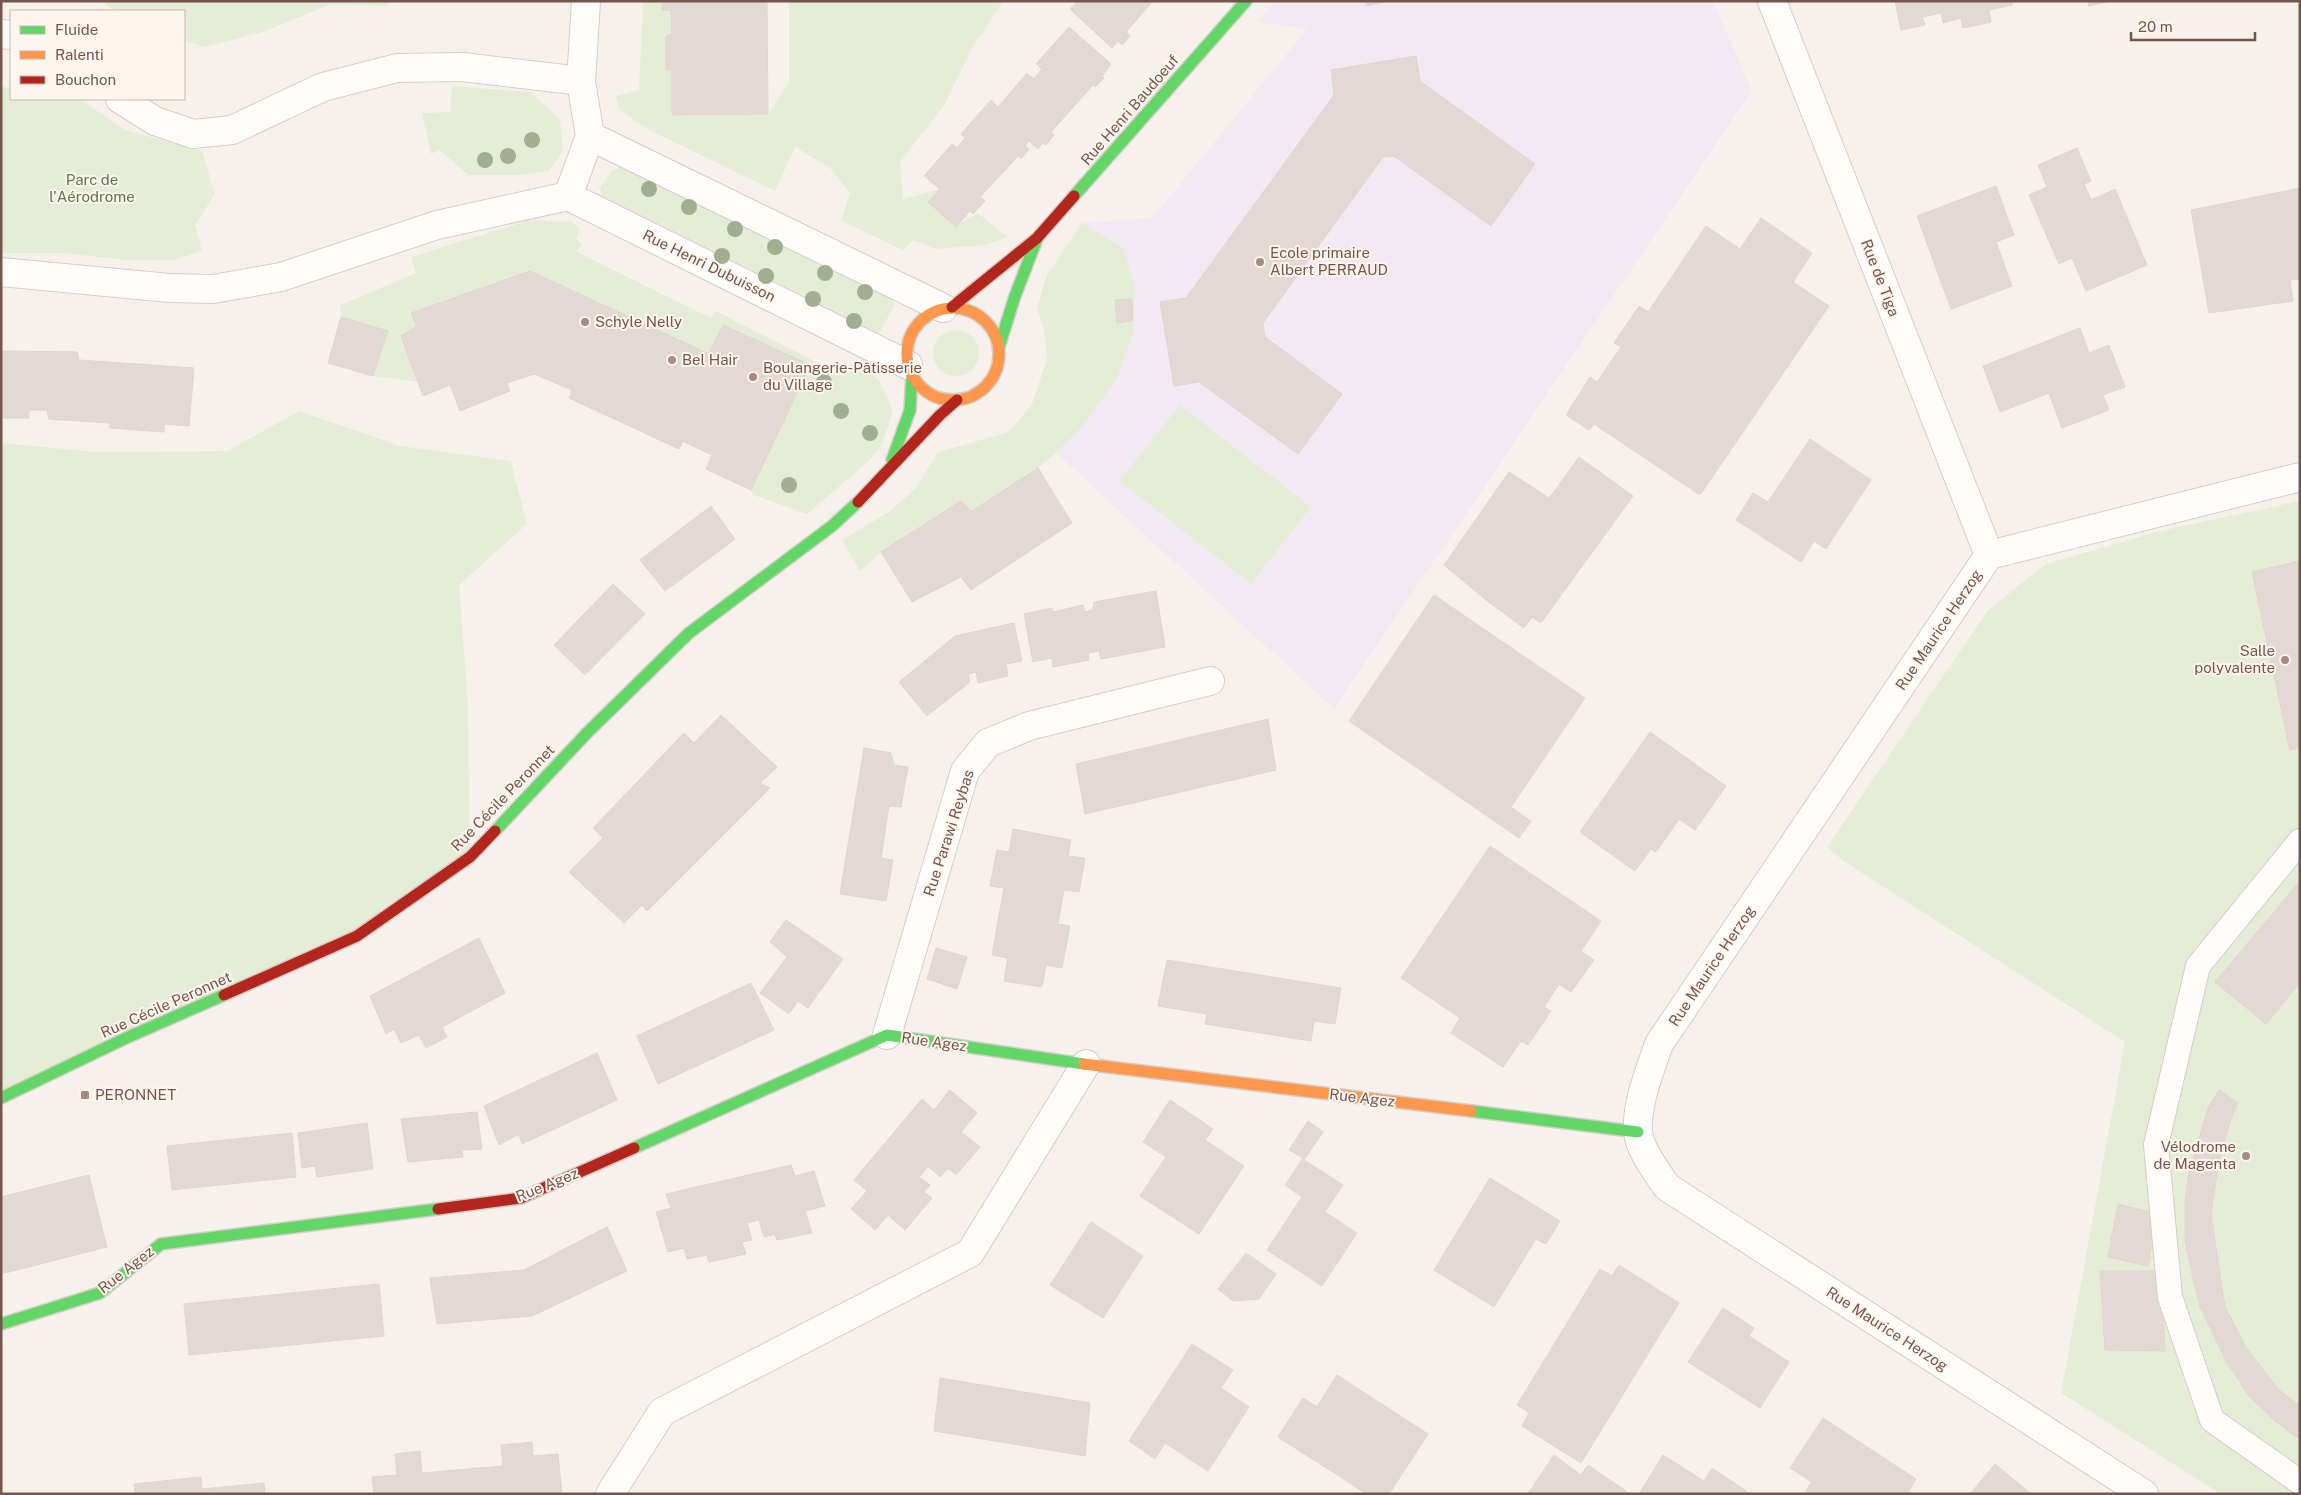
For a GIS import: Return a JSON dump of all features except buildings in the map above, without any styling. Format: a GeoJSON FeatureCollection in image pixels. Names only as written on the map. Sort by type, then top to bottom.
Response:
{"type":"FeatureCollection","features":[{"type":"Feature","properties":{"kind":"street"},"geometry":{"type":"LineString","coordinates":[[1,272],[169,288],[213,289],[281,277],[438,225],[568,196],[590,136],[581,81],[586,1]]}},
{"type":"Feature","properties":{"kind":"street","name":"Rue Henri Baudoeuf"},"geometry":{"type":"LineString","coordinates":[[947,308],[1037,238],[1246,1]]}},
{"type":"Feature","properties":{"kind":"street","name":"Rue de Tiga"},"geometry":{"type":"LineString","coordinates":[[1772,1],[1989,556]]}},
{"type":"Feature","properties":{"kind":"street"},"geometry":{"type":"LineString","coordinates":[[122,100],[155,122],[193,134],[232,130],[323,87],[397,68],[463,67],[581,81]]}},
{"type":"Feature","properties":{"kind":"street"},"geometry":{"type":"LineString","coordinates":[[590,136],[947,308],[965,309],[978,314],[989,323],[996,335],[1000,360],[990,382],[969,397],[957,400],[944,399],[932,395],[921,386],[910,370],[907,350],[911,336],[918,323],[930,314],[947,308]]}},
{"type":"Feature","properties":{"kind":"street","name":"Rue Henri Dubuisson"},"geometry":{"type":"LineString","coordinates":[[568,196],[910,370]]}},
{"type":"Feature","properties":{"kind":"street","name":"Rue Henri Baudoeuf"},"geometry":{"type":"LineString","coordinates":[[999,347],[1015,296],[1037,238]]}},
{"type":"Feature","properties":{"kind":"street","name":"Rue Cécile Peronnet"},"geometry":{"type":"LineString","coordinates":[[888,473],[910,410],[910,370]]}},
{"type":"Feature","properties":{"kind":"street","name":"Rue Cécile Peronnet"},"geometry":{"type":"LineString","coordinates":[[1,1098],[126,1038],[357,936],[470,857],[587,733],[689,633],[832,526],[888,473],[940,415],[957,400]]}},
{"type":"Feature","properties":{"kind":"street","name":"Rue Maurice Herzog"},"geometry":{"type":"LineString","coordinates":[[2133,1491],[1667,1187],[1650,1163],[1638,1132],[1643,1088],[1659,1044],[1989,556],[2300,477]]}},
{"type":"Feature","properties":{"kind":"street","name":"Rue Parawi Reybas"},"geometry":{"type":"LineString","coordinates":[[887,1035],[965,770],[988,743],[1029,726],[1210,681]]}},
{"type":"Feature","properties":{"kind":"street","name":"Rue Agez"},"geometry":{"type":"LineString","coordinates":[[1,1324],[100,1293],[160,1244],[521,1198],[887,1035],[1086,1064],[1638,1132]]}},
{"type":"Feature","properties":{"kind":"street"},"geometry":{"type":"LineString","coordinates":[[610,1494],[662,1412],[970,1253],[1086,1064]]}},
{"type":"Feature","properties":{"kind":"lane"},"geometry":{"type":"LineString","coordinates":[[2300,841],[2198,966],[2156,1145],[2170,1296],[2212,1420],[2300,1482]]}},
{"type":"Feature","properties":{"kind":"shaded area"},"geometry":{"type":"Polygon","coordinates":[[[1275,1],[1713,1],[1752,91],[1334,709],[1056,453],[1084,425],[1123,249],[1082,223],[1152,218],[1307,29],[1257,22],[1275,1]],[[1416,56],[1331,70],[1334,95],[1186,298],[1160,302],[1174,386],[1199,382],[1298,454],[1342,394],[1265,337],[1263,323],[1383,157],[1394,156],[1491,226],[1535,164],[1420,81],[1416,56]]]}},
{"type":"Feature","properties":{"kind":"green space"},"geometry":{"type":"Polygon","coordinates":[[[100,1],[392,1],[386,6],[332,4],[263,32],[205,47],[185,41],[185,10],[114,10],[100,1]]]}},
{"type":"Feature","properties":{"kind":"green space"},"geometry":{"type":"Polygon","coordinates":[[[643,1],[662,1],[662,10],[671,10],[672,34],[666,36],[666,70],[672,70],[673,115],[768,114],[789,83],[789,1],[1004,1],[974,44],[945,104],[900,162],[903,199],[940,189],[928,202],[956,226],[978,213],[1007,237],[986,245],[935,249],[914,240],[903,250],[841,221],[850,193],[830,168],[795,147],[775,191],[647,129],[619,109],[616,96],[639,90],[643,1]]]}},
{"type":"Feature","properties":{"kind":"green space","name":"Parc de l'Aérodrome"},"geometry":{"type":"Polygon","coordinates":[[[1,85],[10,89],[10,100],[81,100],[125,130],[202,151],[215,194],[195,225],[202,251],[174,260],[126,260],[62,253],[1,253],[1,85]]]}},
{"type":"Feature","properties":{"kind":"green space"},"geometry":{"type":"Polygon","coordinates":[[[452,86],[531,92],[560,120],[563,151],[549,171],[520,175],[468,175],[440,150],[431,154],[422,113],[450,112],[452,86]]]}},
{"type":"Feature","properties":{"kind":"green space"},"geometry":{"type":"Polygon","coordinates":[[[624,165],[892,299],[895,304],[876,339],[604,205],[600,188],[611,171],[624,165]]]}},
{"type":"Feature","properties":{"kind":"green space"},"geometry":{"type":"Polygon","coordinates":[[[530,220],[572,222],[580,229],[576,239],[582,244],[577,252],[711,318],[716,311],[845,377],[855,359],[880,381],[893,411],[882,444],[869,461],[807,514],[753,495],[751,490],[809,365],[723,325],[709,354],[530,271],[411,313],[417,326],[401,337],[419,382],[373,376],[387,331],[341,317],[340,305],[416,273],[411,257],[530,220]]]}},
{"type":"Feature","properties":{"kind":"green space"},"geometry":{"type":"Polygon","coordinates":[[[1082,223],[1123,248],[1135,285],[1133,333],[1117,378],[1084,425],[1038,468],[972,511],[961,501],[881,552],[860,571],[842,540],[889,512],[916,488],[938,452],[1009,432],[1032,404],[1047,359],[1044,330],[1037,308],[1047,275],[1082,223]]]}},
{"type":"Feature","properties":{"kind":"green space"},"geometry":{"type":"Polygon","coordinates":[[[952,330],[960,330],[969,334],[975,340],[979,353],[975,366],[969,372],[960,376],[952,376],[943,372],[937,366],[933,357],[933,349],[937,340],[943,334],[952,330]]]}},
{"type":"Feature","properties":{"kind":"green space"},"geometry":{"type":"Polygon","coordinates":[[[1180,405],[1311,507],[1251,584],[1119,481],[1180,405]]]}},
{"type":"Feature","properties":{"kind":"green space"},"geometry":{"type":"Polygon","coordinates":[[[299,411],[400,446],[511,461],[527,524],[459,585],[468,705],[470,857],[357,936],[1,1098],[1,443],[95,452],[227,451],[299,411]]]}},
{"type":"Feature","properties":{"kind":"green space"},"geometry":{"type":"Polygon","coordinates":[[[2300,501],[2300,1494],[2221,1494],[2061,1393],[2125,1042],[1842,860],[1827,847],[1988,610],[2046,564],[2160,531],[2300,501]]]}},
{"type":"Feature","properties":{"kind":"traffic: fast"},"geometry":{"type":"LineString","coordinates":[[1074,196],[1246,1]]}},
{"type":"Feature","properties":{"kind":"traffic: fast"},"geometry":{"type":"LineString","coordinates":[[999,347],[1015,296],[1037,239]]}},
{"type":"Feature","properties":{"kind":"traffic: fast"},"geometry":{"type":"LineString","coordinates":[[892,460],[910,410],[912,376]]}},
{"type":"Feature","properties":{"kind":"traffic: fast"},"geometry":{"type":"LineString","coordinates":[[495,831],[587,733],[689,633],[832,526],[858,502]]}},
{"type":"Feature","properties":{"kind":"traffic: fast"},"geometry":{"type":"LineString","coordinates":[[1,1098],[126,1038],[224,995]]}},
{"type":"Feature","properties":{"kind":"traffic: fast"},"geometry":{"type":"LineString","coordinates":[[634,1148],[887,1035],[1084,1064]]}},
{"type":"Feature","properties":{"kind":"traffic: fast"},"geometry":{"type":"LineString","coordinates":[[1471,1111],[1638,1132]]}},
{"type":"Feature","properties":{"kind":"traffic: fast"},"geometry":{"type":"LineString","coordinates":[[1,1324],[100,1293],[161,1244],[438,1209]]}},
{"type":"Feature","properties":{"kind":"traffic: slow"},"geometry":{"type":"LineString","coordinates":[[953,308],[971,311],[986,321],[996,336],[999,354],[996,372],[986,387],[971,397],[953,400],[935,397],[920,387],[910,372],[907,354],[910,336],[920,321],[935,311],[953,308]]}},
{"type":"Feature","properties":{"kind":"traffic: slow"},"geometry":{"type":"LineString","coordinates":[[1084,1064],[1471,1111]]}},
{"type":"Feature","properties":{"kind":"traffic: jam"},"geometry":{"type":"LineString","coordinates":[[952,307],[1037,238],[1074,196]]}},
{"type":"Feature","properties":{"kind":"traffic: jam"},"geometry":{"type":"LineString","coordinates":[[858,502],[940,415],[957,400]]}},
{"type":"Feature","properties":{"kind":"traffic: jam"},"geometry":{"type":"LineString","coordinates":[[224,995],[357,936],[470,857],[495,831]]}},
{"type":"Feature","properties":{"kind":"traffic: jam"},"geometry":{"type":"LineString","coordinates":[[438,1209],[521,1198],[634,1148]]}},
{"type":"Feature","properties":{"kind":"place","name":"Ecole primaire Albert PERRAUD"},"geometry":{"type":"Point","coordinates":[1260,262]}},
{"type":"Feature","properties":{"kind":"place","name":"Schyle Nelly"},"geometry":{"type":"Point","coordinates":[585,322]}},
{"type":"Feature","properties":{"kind":"place","name":"Bel Hair"},"geometry":{"type":"Point","coordinates":[672,360]}},
{"type":"Feature","properties":{"kind":"place","name":"Boulangerie-Pâtisserie du Village"},"geometry":{"type":"Point","coordinates":[753,377]}},
{"type":"Feature","properties":{"kind":"place","name":"Salle polyvalente"},"geometry":{"type":"Point","coordinates":[2285,660]}},
{"type":"Feature","properties":{"kind":"place","name":"PERONNET"},"geometry":{"type":"Point","coordinates":[85,1095]}},
{"type":"Feature","properties":{"kind":"place","name":"Vélodrome de Magenta"},"geometry":{"type":"Point","coordinates":[2246,1156]}}]}
